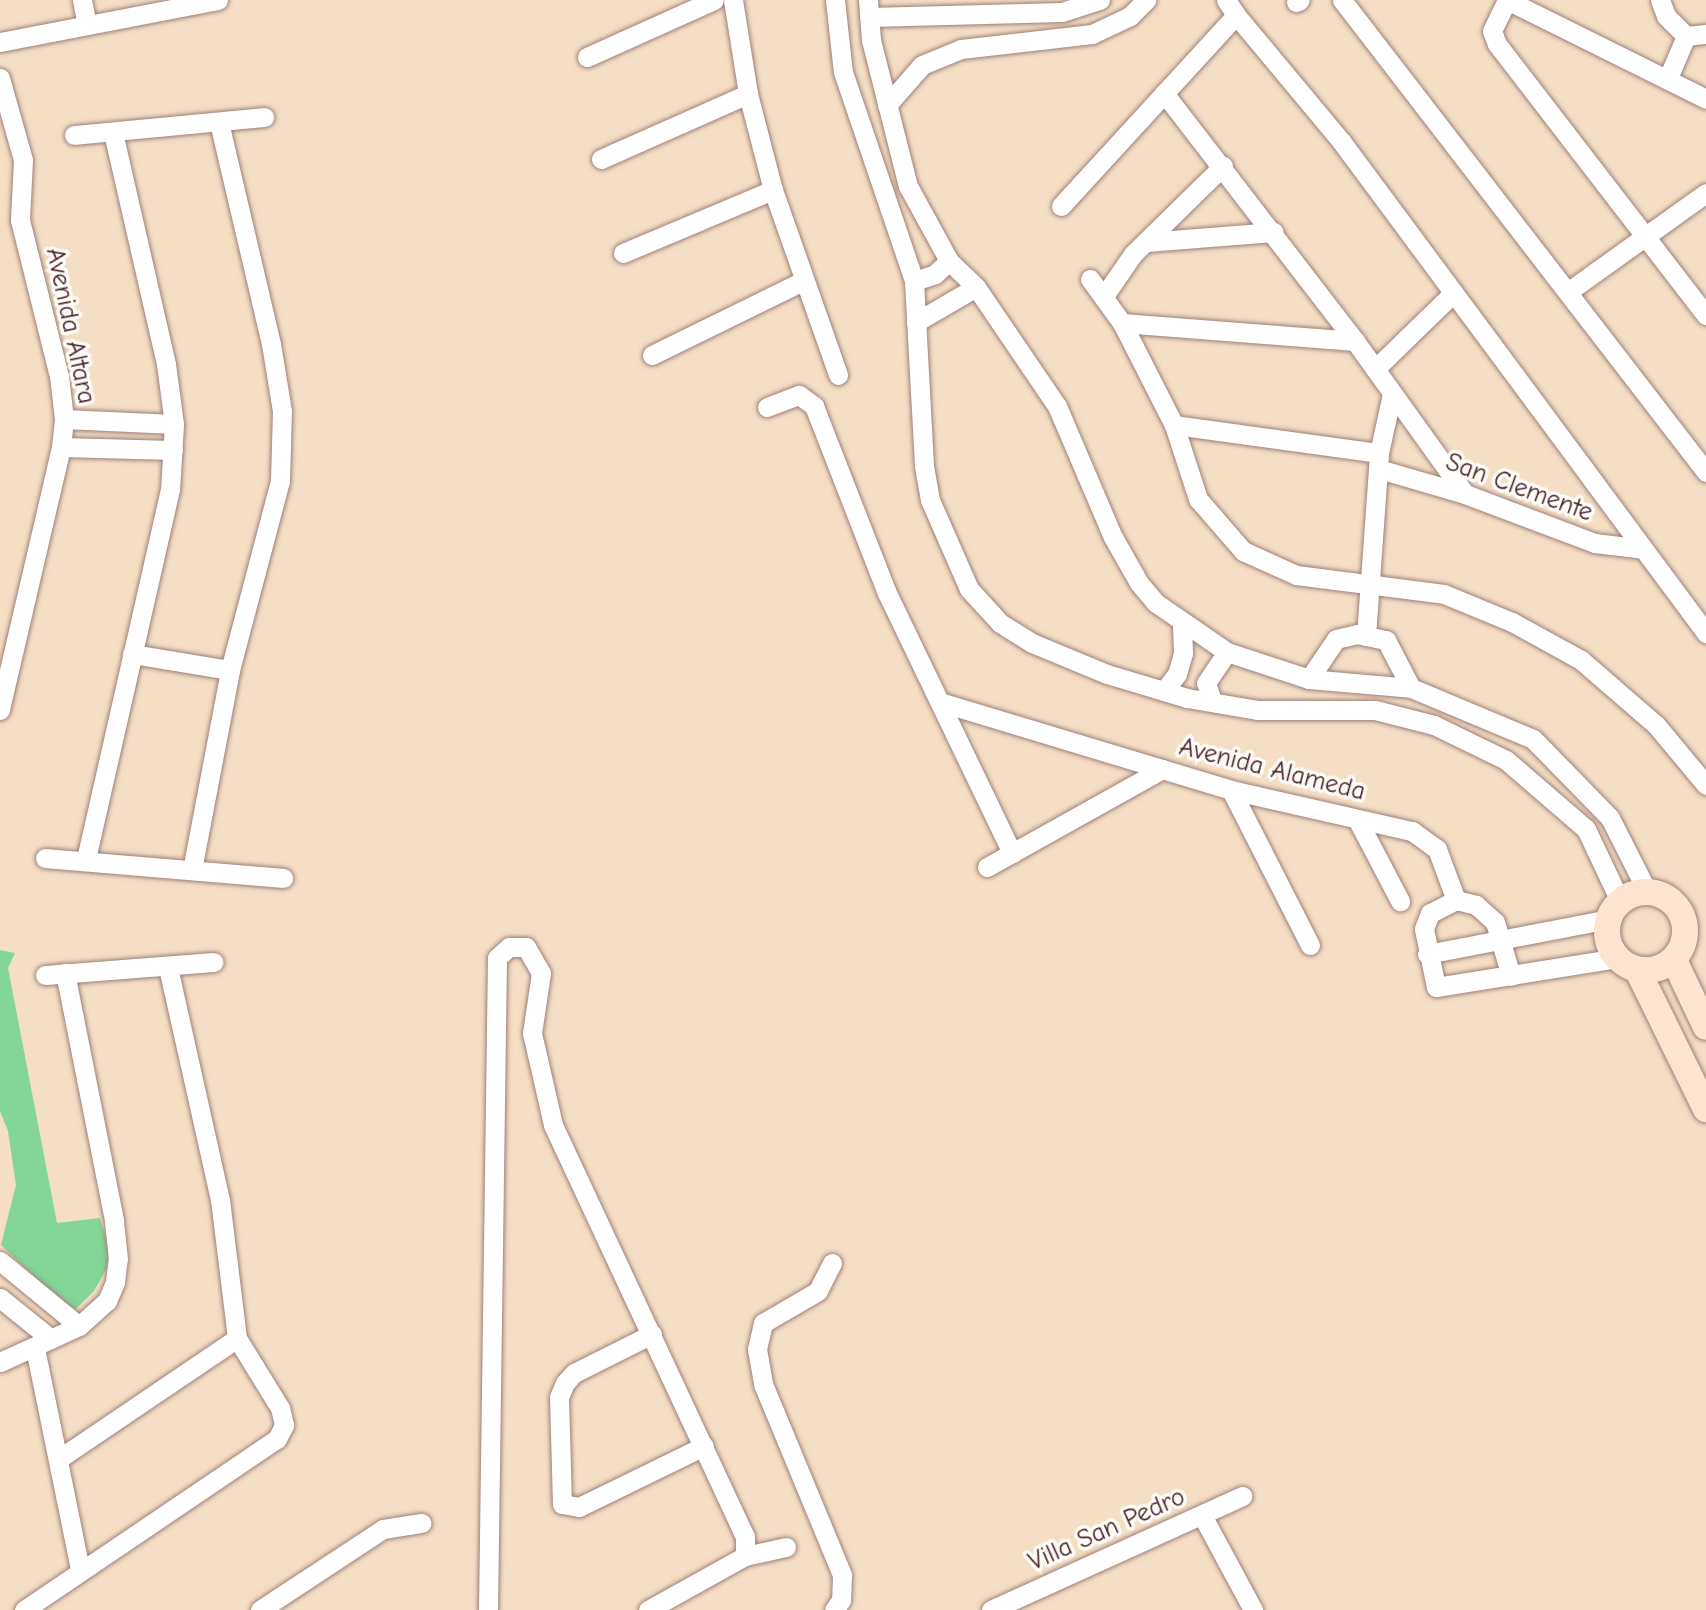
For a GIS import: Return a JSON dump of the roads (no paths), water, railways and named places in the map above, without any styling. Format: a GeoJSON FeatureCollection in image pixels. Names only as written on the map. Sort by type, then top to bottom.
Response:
{"type":"FeatureCollection","features":[{"type":"Feature","properties":{"kind":"street"},"geometry":{"type":"LineString","coordinates":[[82,0],[87,24]]}},
{"type":"Feature","properties":{"kind":"street"},"geometry":{"type":"LineString","coordinates":[[0,41],[190,3],[218,0]]}},
{"type":"Feature","properties":{"kind":"street"},"geometry":{"type":"LineString","coordinates":[[587,57],[713,0]]}},
{"type":"Feature","properties":{"kind":"street"},"geometry":{"type":"LineString","coordinates":[[733,0],[748,94],[773,190],[838,375]]}},
{"type":"Feature","properties":{"kind":"street"},"geometry":{"type":"LineString","coordinates":[[835,0],[843,72],[914,281],[924,466],[930,500],[969,589],[1000,623],[1032,643],[1107,674],[1164,691],[1257,710],[1375,710],[1434,725],[1506,760],[1586,829],[1614,910],[1607,940],[1628,965],[1706,1109]]}},
{"type":"Feature","properties":{"kind":"street"},"geometry":{"type":"LineString","coordinates":[[887,104],[922,65],[961,49],[1091,34],[1130,16],[1146,0]]}},
{"type":"Feature","properties":{"kind":"street"},"geometry":{"type":"LineString","coordinates":[[1342,0],[1706,472]]}},
{"type":"Feature","properties":{"kind":"street"},"geometry":{"type":"LineString","coordinates":[[1706,99],[1507,0],[1492,31],[1497,44],[1706,315]]}},
{"type":"Feature","properties":{"kind":"street"},"geometry":{"type":"LineString","coordinates":[[1660,0],[1666,16],[1686,36]]}},
{"type":"Feature","properties":{"kind":"street"},"geometry":{"type":"LineString","coordinates":[[1091,34],[1093,3],[1062,12],[869,8],[887,104],[908,186],[949,261],[975,287],[1057,405],[1124,559],[1156,603],[1227,652],[1309,679],[1411,688],[1533,739],[1610,818],[1647,891],[1669,900],[1682,917],[1685,937],[1674,960],[1653,970],[1628,965],[1511,976],[1436,987],[1427,954],[1424,929],[1430,913],[1456,900],[1476,905],[1495,922],[1511,976]]}},
{"type":"Feature","properties":{"kind":"street"},"geometry":{"type":"LineString","coordinates":[[1061,206],[1164,93],[1231,7],[1341,141],[1451,295],[1706,633]]}},
{"type":"Feature","properties":{"kind":"street"},"geometry":{"type":"LineString","coordinates":[[1686,36],[1706,34]]}},
{"type":"Feature","properties":{"kind":"street"},"geometry":{"type":"LineString","coordinates":[[1668,78],[1686,36]]}},
{"type":"Feature","properties":{"kind":"street","name":"Avenida Altara"},"geometry":{"type":"LineString","coordinates":[[0,78],[14,115],[23,160],[20,219],[59,376],[64,419],[61,447],[6,651],[0,710]]}},
{"type":"Feature","properties":{"kind":"street"},"geometry":{"type":"LineString","coordinates":[[1164,93],[1274,232],[1465,494]]}},
{"type":"Feature","properties":{"kind":"street"},"geometry":{"type":"LineString","coordinates":[[601,159],[748,94]]}},
{"type":"Feature","properties":{"kind":"street"},"geometry":{"type":"LineString","coordinates":[[74,135],[264,117]]}},
{"type":"Feature","properties":{"kind":"street"},"geometry":{"type":"LineString","coordinates":[[192,870],[230,670],[280,481],[282,411],[271,344],[219,122]]}},
{"type":"Feature","properties":{"kind":"street"},"geometry":{"type":"LineString","coordinates":[[86,859],[170,490],[174,424],[166,364],[113,133]]}},
{"type":"Feature","properties":{"kind":"street"},"geometry":{"type":"LineString","coordinates":[[1104,296],[1146,242],[1223,166]]}},
{"type":"Feature","properties":{"kind":"street"},"geometry":{"type":"LineString","coordinates":[[623,253],[773,190]]}},
{"type":"Feature","properties":{"kind":"street"},"geometry":{"type":"LineString","coordinates":[[1569,291],[1706,193]]}},
{"type":"Feature","properties":{"kind":"street"},"geometry":{"type":"LineString","coordinates":[[1146,242],[1274,232]]}},
{"type":"Feature","properties":{"kind":"street"},"geometry":{"type":"LineString","coordinates":[[914,281],[935,274],[949,261]]}},
{"type":"Feature","properties":{"kind":"street"},"geometry":{"type":"LineString","coordinates":[[1090,279],[1122,323],[1174,425],[1198,499],[1243,551],[1296,575],[1368,582],[1444,594],[1512,622],[1581,660],[1656,725],[1706,785]]}},
{"type":"Feature","properties":{"kind":"street"},"geometry":{"type":"LineString","coordinates":[[652,355],[803,281]]}},
{"type":"Feature","properties":{"kind":"street"},"geometry":{"type":"LineString","coordinates":[[916,322],[975,287]]}},
{"type":"Feature","properties":{"kind":"street"},"geometry":{"type":"LineString","coordinates":[[1375,369],[1451,295]]}},
{"type":"Feature","properties":{"kind":"street"},"geometry":{"type":"LineString","coordinates":[[1122,323],[1355,341]]}},
{"type":"Feature","properties":{"kind":"street"},"geometry":{"type":"LineString","coordinates":[[1366,636],[1379,461],[1392,394]]}},
{"type":"Feature","properties":{"kind":"street"},"geometry":{"type":"LineString","coordinates":[[767,407],[799,395],[814,407],[886,591],[1012,853]]}},
{"type":"Feature","properties":{"kind":"street"},"geometry":{"type":"LineString","coordinates":[[64,419],[174,424]]}},
{"type":"Feature","properties":{"kind":"street"},"geometry":{"type":"LineString","coordinates":[[114,423],[116,447]]}},
{"type":"Feature","properties":{"kind":"street","name":"San Clemente"},"geometry":{"type":"LineString","coordinates":[[1174,425],[1379,461],[1595,543],[1643,549]]}},
{"type":"Feature","properties":{"kind":"street"},"geometry":{"type":"LineString","coordinates":[[61,447],[173,450]]}},
{"type":"Feature","properties":{"kind":"street"},"geometry":{"type":"LineString","coordinates":[[1164,691],[1177,674],[1183,653],[1182,623]]}},
{"type":"Feature","properties":{"kind":"street"},"geometry":{"type":"LineString","coordinates":[[1309,679],[1336,639],[1366,636],[1386,640],[1411,688]]}},
{"type":"Feature","properties":{"kind":"street"},"geometry":{"type":"LineString","coordinates":[[1212,701],[1206,683],[1227,652]]}},
{"type":"Feature","properties":{"kind":"street"},"geometry":{"type":"LineString","coordinates":[[132,654],[230,670]]}},
{"type":"Feature","properties":{"kind":"street","name":"Avenida Alameda"},"geometry":{"type":"LineString","coordinates":[[940,702],[1231,790],[1412,831],[1437,849],[1456,900]]}},
{"type":"Feature","properties":{"kind":"street"},"geometry":{"type":"LineString","coordinates":[[987,867],[1162,769]]}},
{"type":"Feature","properties":{"kind":"street"},"geometry":{"type":"LineString","coordinates":[[1231,790],[1310,946]]}},
{"type":"Feature","properties":{"kind":"street"},"geometry":{"type":"LineString","coordinates":[[1357,819],[1399,901]]}},
{"type":"Feature","properties":{"kind":"street"},"geometry":{"type":"LineString","coordinates":[[45,858],[86,859],[283,878]]}},
{"type":"Feature","properties":{"kind":"street"},"geometry":{"type":"LineString","coordinates":[[1427,954],[1502,940],[1614,910],[1647,891]]}},
{"type":"Feature","properties":{"kind":"street"},"geometry":{"type":"LineString","coordinates":[[488,1610],[498,958],[509,947],[526,947],[541,973],[532,1033],[552,1125],[745,1536],[745,1556]]}},
{"type":"Feature","properties":{"kind":"street"},"geometry":{"type":"LineString","coordinates":[[1674,960],[1706,1027]]}},
{"type":"Feature","properties":{"kind":"street"},"geometry":{"type":"LineString","coordinates":[[45,975],[214,962]]}},
{"type":"Feature","properties":{"kind":"street"},"geometry":{"type":"LineString","coordinates":[[23,1610],[277,1439],[284,1425],[280,1408],[237,1338],[220,1200],[168,967]]}},
{"type":"Feature","properties":{"kind":"street"},"geometry":{"type":"LineString","coordinates":[[0,1362],[79,1326],[107,1301],[118,1259],[65,973]]}},
{"type":"Feature","properties":{"kind":"street"},"geometry":{"type":"LineString","coordinates":[[0,1261],[79,1326]]}},
{"type":"Feature","properties":{"kind":"street"},"geometry":{"type":"LineString","coordinates":[[832,1264],[818,1292],[763,1323],[757,1349],[763,1384],[842,1575],[841,1600],[834,1610]]}},
{"type":"Feature","properties":{"kind":"street"},"geometry":{"type":"LineString","coordinates":[[19,1276],[1,1298],[43,1344],[80,1570]]}},
{"type":"Feature","properties":{"kind":"street"},"geometry":{"type":"LineString","coordinates":[[652,1334],[574,1373],[565,1383],[559,1397],[562,1504],[579,1507],[704,1446]]}},
{"type":"Feature","properties":{"kind":"street"},"geometry":{"type":"LineString","coordinates":[[60,1458],[237,1338]]}},
{"type":"Feature","properties":{"kind":"street","name":"Villa San Pedro"},"geometry":{"type":"LineString","coordinates":[[991,1610],[1023,1604],[1242,1496]]}},
{"type":"Feature","properties":{"kind":"street"},"geometry":{"type":"LineString","coordinates":[[1203,1517],[1253,1610]]}},
{"type":"Feature","properties":{"kind":"street"},"geometry":{"type":"LineString","coordinates":[[260,1610],[383,1529],[422,1523]]}},
{"type":"Feature","properties":{"kind":"street"},"geometry":{"type":"LineString","coordinates":[[648,1610],[745,1556],[786,1547]]}}]}
